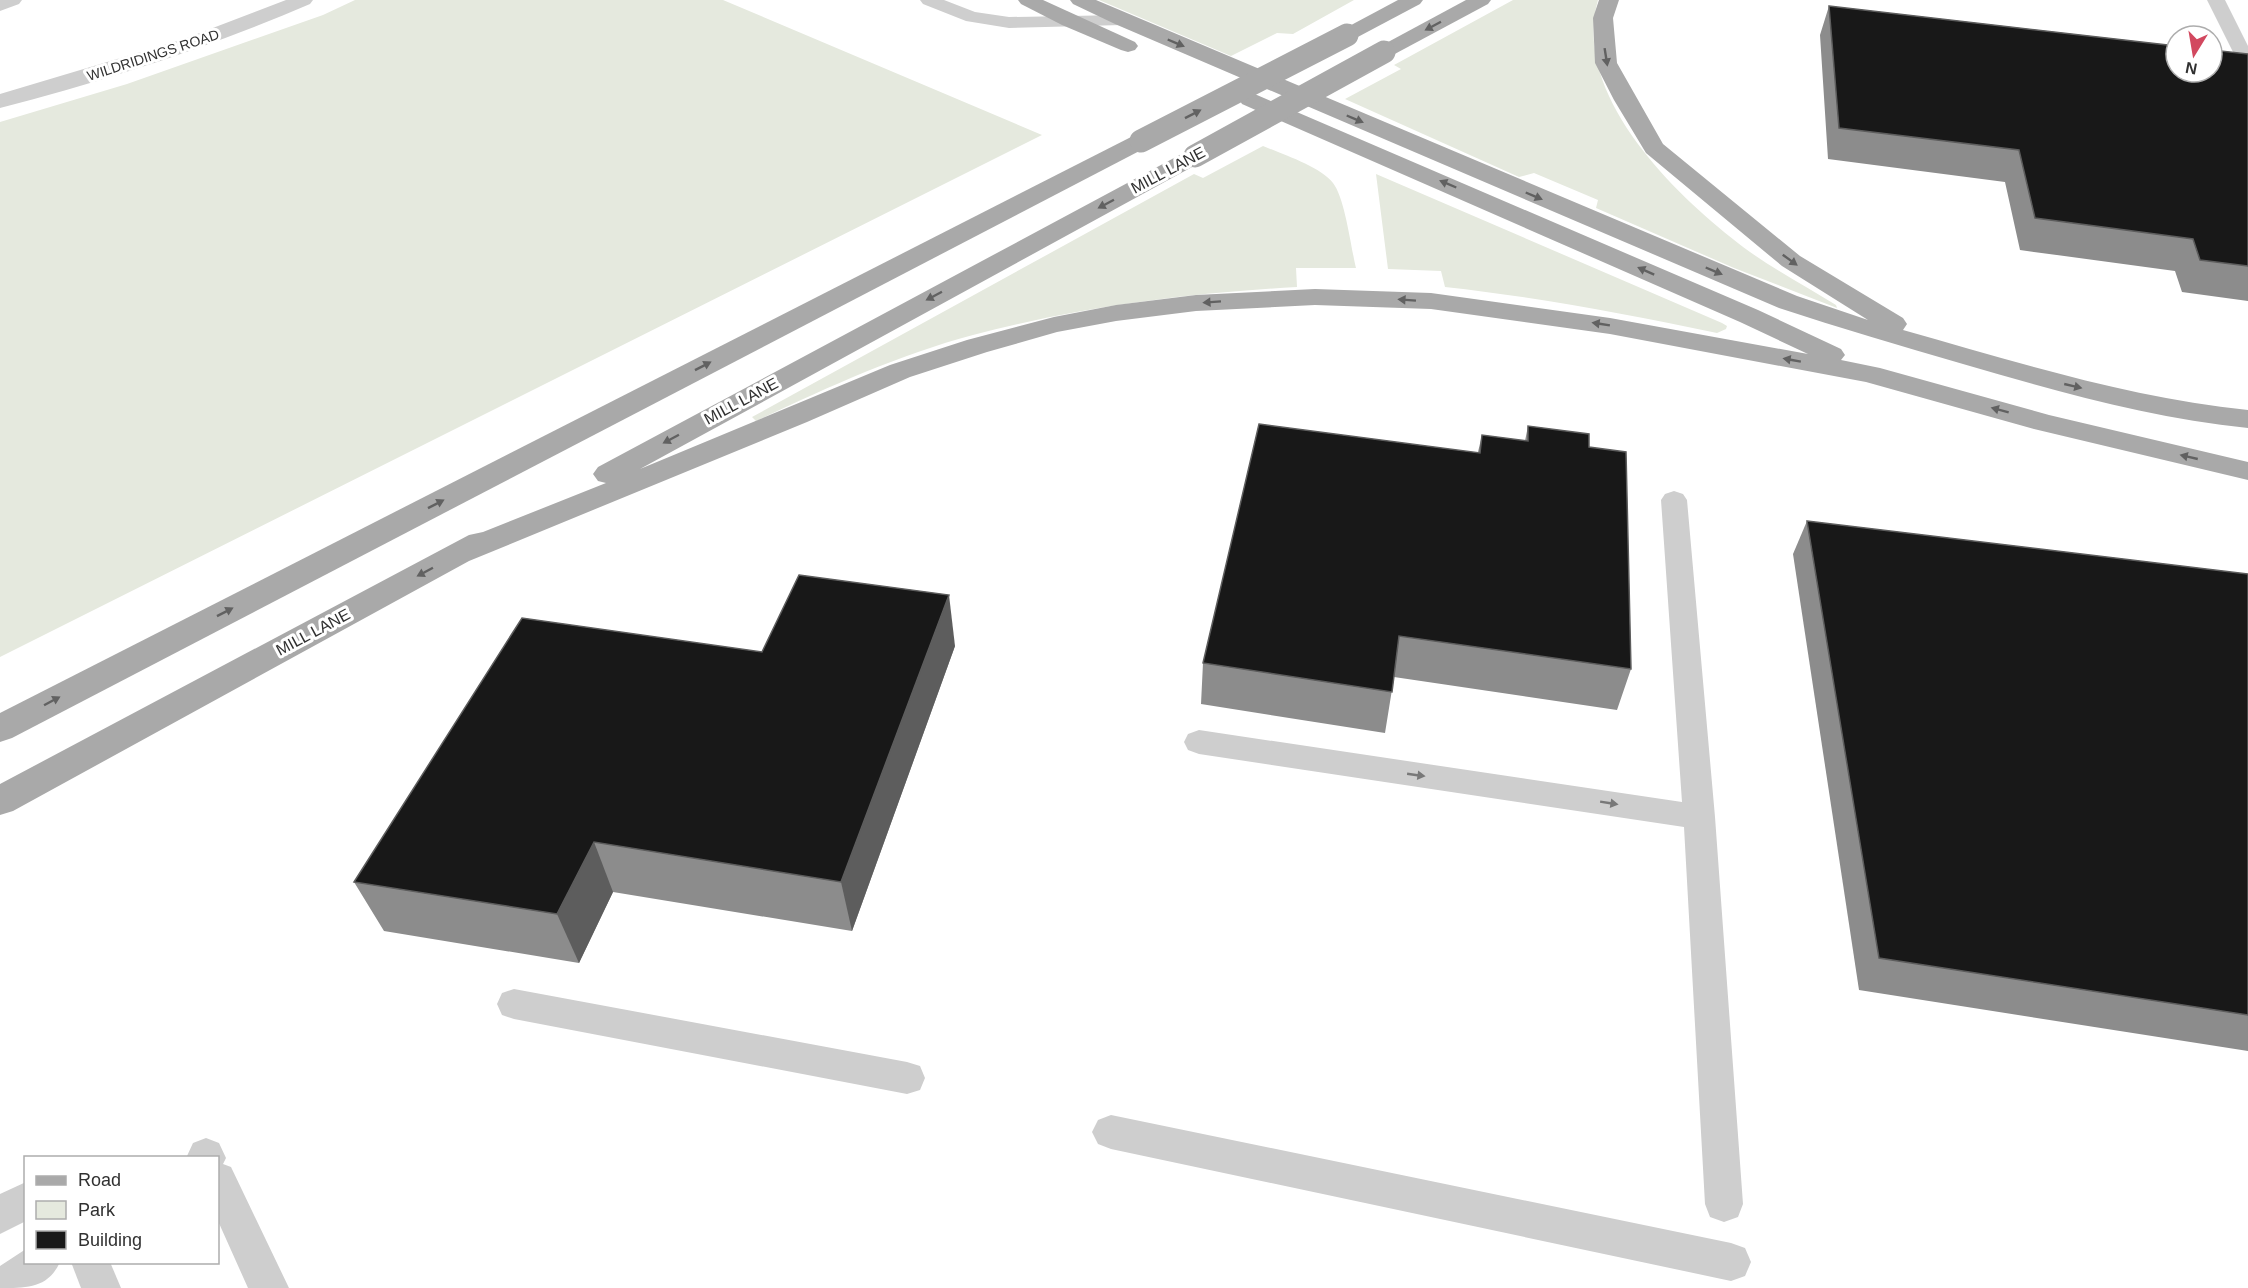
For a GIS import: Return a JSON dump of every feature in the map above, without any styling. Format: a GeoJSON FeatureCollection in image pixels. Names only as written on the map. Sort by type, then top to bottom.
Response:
{"type":"FeatureCollection","features":[{"type":"Feature","properties":{"kind":"main road"},"geometry":{"type":"LineString","coordinates":[[1028,0],[1069,21],[1738,311],[1870,374]]}},
{"type":"Feature","properties":{"kind":"main road"},"geometry":{"type":"LineString","coordinates":[[1080,0],[1122,20],[1748,286],[1848,322],[2040,378],[2200,414],[2248,419]]}},
{"type":"Feature","properties":{"kind":"main road"},"geometry":{"type":"LineString","coordinates":[[1356,30],[1395,0]]}},
{"type":"Feature","properties":{"kind":"main road"},"geometry":{"type":"LineString","coordinates":[[0,729],[1413,0]]}},
{"type":"Feature","properties":{"kind":"main road","name":"MILL LANE"},"geometry":{"type":"LineString","coordinates":[[0,801],[1481,0]]}},
{"type":"Feature","properties":{"kind":"main road"},"geometry":{"type":"LineString","coordinates":[[1609,0],[1603,18],[1606,63],[1654,148],[1791,261],[1935,348]]}},
{"type":"Feature","properties":{"kind":"main road"},"geometry":{"type":"LineString","coordinates":[[461,553],[900,371],[977,346],[1054,325],[1116,313],[1260,298],[1315,297],[1431,301],[1610,326],[1870,374],[2044,423],[2248,471]]}},
{"type":"Feature","properties":{"kind":"street","name":"WILDRIDINGS ROAD"},"geometry":{"type":"LineString","coordinates":[[0,101],[116,68],[230,30],[303,0]]}},
{"type":"Feature","properties":{"kind":"lane"},"geometry":{"type":"LineString","coordinates":[[0,6],[13,0]]}},
{"type":"Feature","properties":{"kind":"lane"},"geometry":{"type":"LineString","coordinates":[[929,0],[974,17],[1027,23],[1122,20]]}},
{"type":"Feature","properties":{"kind":"lane"},"geometry":{"type":"LineString","coordinates":[[2216,0],[2244,56],[2248,59]]}},
{"type":"Feature","properties":{"kind":"lane"},"geometry":{"type":"LineString","coordinates":[[1674,500],[1699,817],[1724,1204]]}},
{"type":"Feature","properties":{"kind":"lane"},"geometry":{"type":"LineString","coordinates":[[1199,742],[1699,817]]}},
{"type":"Feature","properties":{"kind":"lane"},"geometry":{"type":"LineString","coordinates":[[514,1004],[907,1078]]}},
{"type":"Feature","properties":{"kind":"lane"},"geometry":{"type":"LineString","coordinates":[[1111,1132],[1731,1262]]}},
{"type":"Feature","properties":{"kind":"lane"},"geometry":{"type":"LineString","coordinates":[[219,1184],[269,1288]]}},
{"type":"Feature","properties":{"kind":"lane"},"geometry":{"type":"LineString","coordinates":[[0,1215],[24,1201]]}},
{"type":"Feature","properties":{"kind":"lane"},"geometry":{"type":"LineString","coordinates":[[1,1288],[39,1264]]}},
{"type":"Feature","properties":{"kind":"lane"},"geometry":{"type":"LineString","coordinates":[[90,1264],[101,1288]]}},
{"type":"Feature","properties":{"kind":"green space"},"geometry":{"type":"Polygon","coordinates":[[[355,0],[723,0],[1042,135],[0,657],[0,122],[127,84],[323,15],[355,0]]]}},
{"type":"Feature","properties":{"kind":"green space"},"geometry":{"type":"Polygon","coordinates":[[[1099,0],[1354,0],[1293,34],[1277,33],[1231,56],[1099,0]]]}},
{"type":"Feature","properties":{"kind":"green space"},"geometry":{"type":"Polygon","coordinates":[[[1513,0],[1598,0],[1594,36],[1600,73],[1615,108],[1637,142],[1663,175],[1722,230],[1760,259],[1836,305],[1837,308],[1734,268],[1596,208],[1598,200],[1534,173],[1519,177],[1345,99],[1401,69],[1394,65],[1513,0]]]}},
{"type":"Feature","properties":{"kind":"green space"},"geometry":{"type":"Polygon","coordinates":[[[1263,146],[1311,166],[1333,183],[1344,211],[1356,268],[1296,268],[1297,287],[1174,297],[1093,309],[1013,325],[917,352],[756,421],[752,417],[1194,174],[1203,178],[1263,146]]]}},
{"type":"Feature","properties":{"kind":"green space"},"geometry":{"type":"Polygon","coordinates":[[[1376,174],[1722,323],[1727,326],[1726,329],[1717,333],[1581,307],[1445,287],[1441,271],[1388,269],[1376,174]]]}},
{"type":"Feature","properties":{"kind":"building"},"geometry":{"type":"Polygon","coordinates":[[[1829,6],[2164,45],[2164,84],[2224,84],[2224,51],[2248,54],[2248,266],[2200,260],[2193,239],[2035,218],[2019,150],[1839,128],[1829,6]]]}},
{"type":"Feature","properties":{"kind":"building"},"geometry":{"type":"Polygon","coordinates":[[[1259,424],[1480,453],[1482,435],[1528,441],[1528,426],[1589,434],[1589,447],[1626,452],[1631,669],[1399,636],[1392,692],[1203,663],[1259,424]]]}},
{"type":"Feature","properties":{"kind":"building"},"geometry":{"type":"Polygon","coordinates":[[[1807,521],[2248,574],[2248,1015],[1879,958],[1807,521]]]}},
{"type":"Feature","properties":{"kind":"building"},"geometry":{"type":"Polygon","coordinates":[[[799,575],[949,595],[841,882],[594,842],[557,914],[354,882],[522,618],[762,652],[799,575]]]}}]}
